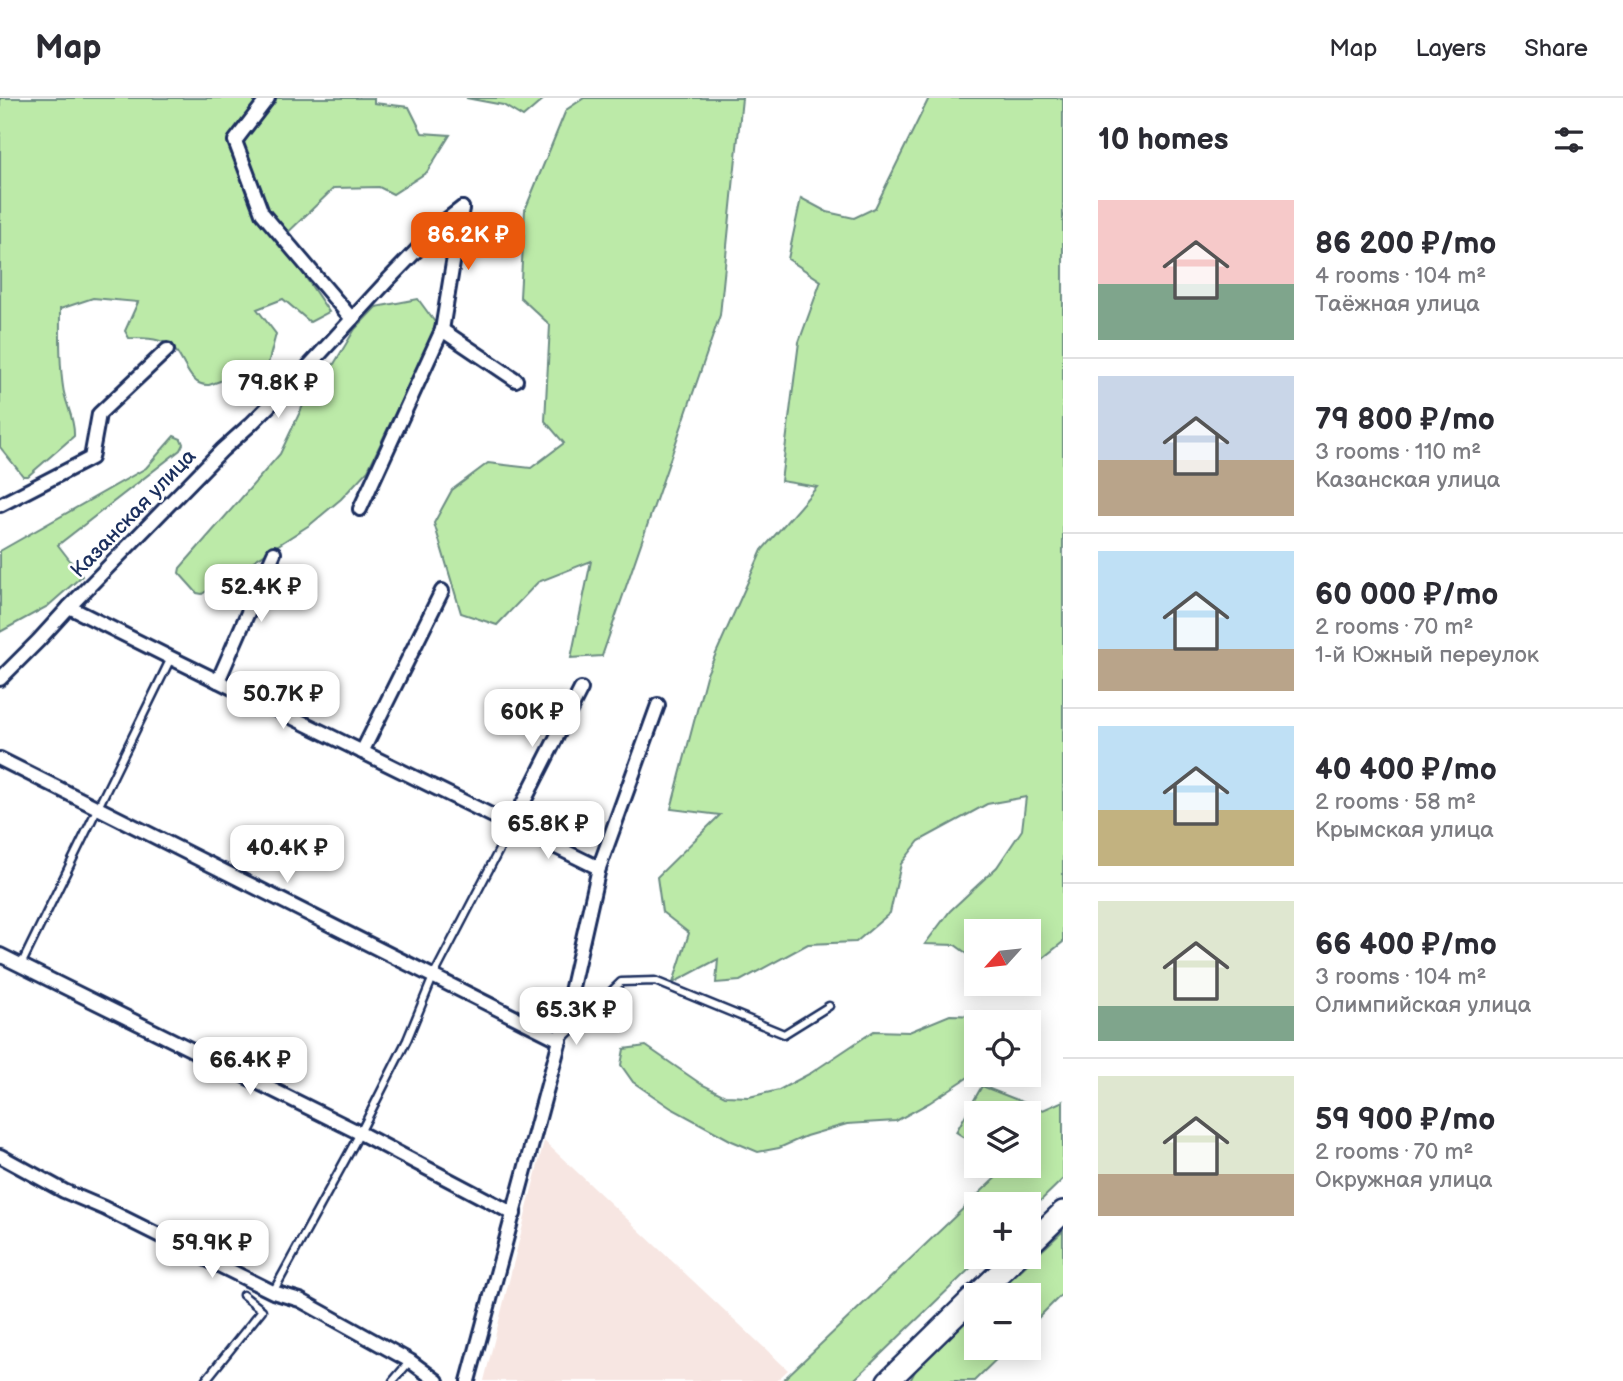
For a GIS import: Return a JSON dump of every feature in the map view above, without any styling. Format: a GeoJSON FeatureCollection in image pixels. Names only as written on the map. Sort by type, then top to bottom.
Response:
{"type":"FeatureCollection","features":[{"type":"Feature","properties":{"kind":"main road"},"geometry":{"type":"LineString","coordinates":[[1041,1233],[1063,1212]]}},
{"type":"Feature","properties":{"kind":"main road"},"geometry":{"type":"LineString","coordinates":[[989,1283],[1004,1269]]}},
{"type":"Feature","properties":{"kind":"main road"},"geometry":{"type":"LineString","coordinates":[[888,1381],[964,1308]]}},
{"type":"Feature","properties":{"kind":"street"},"geometry":{"type":"LineString","coordinates":[[268,98],[234,141],[262,213],[352,319]]}},
{"type":"Feature","properties":{"kind":"street","name":"Казанская улица"},"geometry":{"type":"LineString","coordinates":[[0,679],[222,450],[306,369],[446,221],[462,208],[442,330]]}},
{"type":"Feature","properties":{"kind":"street"},"geometry":{"type":"LineString","coordinates":[[360,509],[442,330],[516,380]]}},
{"type":"Feature","properties":{"kind":"street"},"geometry":{"type":"LineString","coordinates":[[0,505],[91,458],[99,414],[167,350]]}},
{"type":"Feature","properties":{"kind":"street"},"geometry":{"type":"LineString","coordinates":[[218,681],[274,553]]}},
{"type":"Feature","properties":{"kind":"street"},"geometry":{"type":"LineString","coordinates":[[362,752],[442,591]]}},
{"type":"Feature","properties":{"kind":"street"},"geometry":{"type":"LineString","coordinates":[[69,607],[599,868]]}},
{"type":"Feature","properties":{"kind":"street"},"geometry":{"type":"LineString","coordinates":[[512,825],[582,689]]}},
{"type":"Feature","properties":{"kind":"street"},"geometry":{"type":"LineString","coordinates":[[468,1381],[560,1040],[599,868],[658,705]]}},
{"type":"Feature","properties":{"kind":"street"},"geometry":{"type":"LineString","coordinates":[[0,759],[560,1040]]}},
{"type":"Feature","properties":{"kind":"street"},"geometry":{"type":"LineString","coordinates":[[0,954],[360,1133],[514,1214]]}},
{"type":"Feature","properties":{"kind":"street"},"geometry":{"type":"LineString","coordinates":[[0,1156],[64,1191],[273,1292],[300,1300],[410,1361],[437,1381]]}},
{"type":"Feature","properties":{"kind":"lane"},"geometry":{"type":"LineString","coordinates":[[21,965],[171,658]]}},
{"type":"Feature","properties":{"kind":"lane"},"geometry":{"type":"LineString","coordinates":[[273,1292],[360,1133],[407,1040],[433,977],[512,825]]}},
{"type":"Feature","properties":{"kind":"lane"},"geometry":{"type":"LineString","coordinates":[[560,1040],[621,982],[655,981],[784,1034],[829,1006]]}},
{"type":"Feature","properties":{"kind":"lane"},"geometry":{"type":"LineString","coordinates":[[205,1381],[262,1310],[243,1295]]}},
{"type":"Feature","properties":{"kind":"lane"},"geometry":{"type":"LineString","coordinates":[[393,1381],[410,1361]]}},
{"type":"Feature","properties":{"kind":"shaded area"},"geometry":{"type":"Polygon","coordinates":[[[544,1141],[788,1370],[776,1381],[484,1381],[544,1141]]]}},
{"type":"Feature","properties":{"kind":"green space"},"geometry":{"type":"Polygon","coordinates":[[[0,98],[374,98],[374,103],[409,107],[422,133],[450,135],[427,172],[393,194],[379,187],[334,188],[278,242],[329,312],[310,322],[283,299],[257,309],[276,334],[268,364],[209,385],[201,384],[190,375],[174,348],[168,344],[154,339],[129,338],[125,331],[138,302],[93,298],[60,309],[62,377],[74,436],[28,476],[23,476],[0,447],[0,98]]]}},
{"type":"Feature","properties":{"kind":"green space"},"geometry":{"type":"Polygon","coordinates":[[[466,98],[545,98],[523,117],[503,105],[466,98]]]}},
{"type":"Feature","properties":{"kind":"green space"},"geometry":{"type":"Polygon","coordinates":[[[584,98],[742,98],[720,315],[602,656],[571,658],[591,561],[538,582],[497,625],[461,613],[434,523],[452,490],[488,463],[531,468],[564,443],[545,421],[550,325],[520,297],[525,210],[566,110],[584,98]]]}},
{"type":"Feature","properties":{"kind":"green space"},"geometry":{"type":"Polygon","coordinates":[[[929,98],[1063,98],[1063,942],[1041,959],[1041,919],[964,919],[964,951],[955,945],[925,944],[950,911],[997,867],[1022,830],[1026,797],[987,804],[919,841],[901,864],[890,913],[856,942],[808,944],[740,981],[716,983],[718,959],[673,983],[689,933],[662,912],[657,877],[720,815],[671,809],[706,676],[762,550],[817,487],[781,481],[799,342],[821,281],[788,259],[801,198],[827,212],[854,218],[875,208],[929,98]]]}},
{"type":"Feature","properties":{"kind":"green space"},"geometry":{"type":"Polygon","coordinates":[[[418,299],[437,325],[368,470],[341,499],[311,524],[202,594],[197,593],[179,573],[180,568],[280,454],[308,395],[334,364],[355,329],[376,307],[418,299]]]}},
{"type":"Feature","properties":{"kind":"green space"},"geometry":{"type":"Polygon","coordinates":[[[174,436],[181,439],[183,444],[180,450],[58,545],[82,576],[48,606],[0,632],[0,551],[146,468],[174,436]]]}},
{"type":"Feature","properties":{"kind":"green space"},"geometry":{"type":"Polygon","coordinates":[[[950,1015],[964,1015],[964,1080],[896,1121],[847,1124],[806,1136],[779,1148],[758,1152],[671,1108],[633,1082],[621,1065],[624,1049],[646,1046],[701,1084],[725,1096],[749,1097],[779,1090],[811,1073],[874,1031],[909,1032],[950,1015]]]}},
{"type":"Feature","properties":{"kind":"green space"},"geometry":{"type":"Polygon","coordinates":[[[981,1087],[985,1087],[1020,1101],[974,1101],[981,1087]]]}},
{"type":"Feature","properties":{"kind":"green space"},"geometry":{"type":"Polygon","coordinates":[[[1063,1101],[1063,1179],[1041,1200],[1041,1192],[981,1192],[995,1178],[1041,1178],[1041,1109],[1063,1101]]]}},
{"type":"Feature","properties":{"kind":"green space"},"geometry":{"type":"Polygon","coordinates":[[[964,1118],[964,1137],[956,1132],[964,1118]]]}},
{"type":"Feature","properties":{"kind":"green space"},"geometry":{"type":"Polygon","coordinates":[[[964,1208],[964,1269],[970,1269],[853,1381],[782,1381],[964,1208]]]}},
{"type":"Feature","properties":{"kind":"green space"},"geometry":{"type":"Polygon","coordinates":[[[1063,1231],[1063,1293],[1041,1315],[1041,1283],[1007,1283],[1022,1269],[1041,1269],[1041,1251],[1063,1231]]]}},
{"type":"Feature","properties":{"kind":"green space"},"geometry":{"type":"Polygon","coordinates":[[[964,1323],[964,1360],[996,1360],[974,1381],[910,1381],[916,1369],[964,1323]]]}}]}
